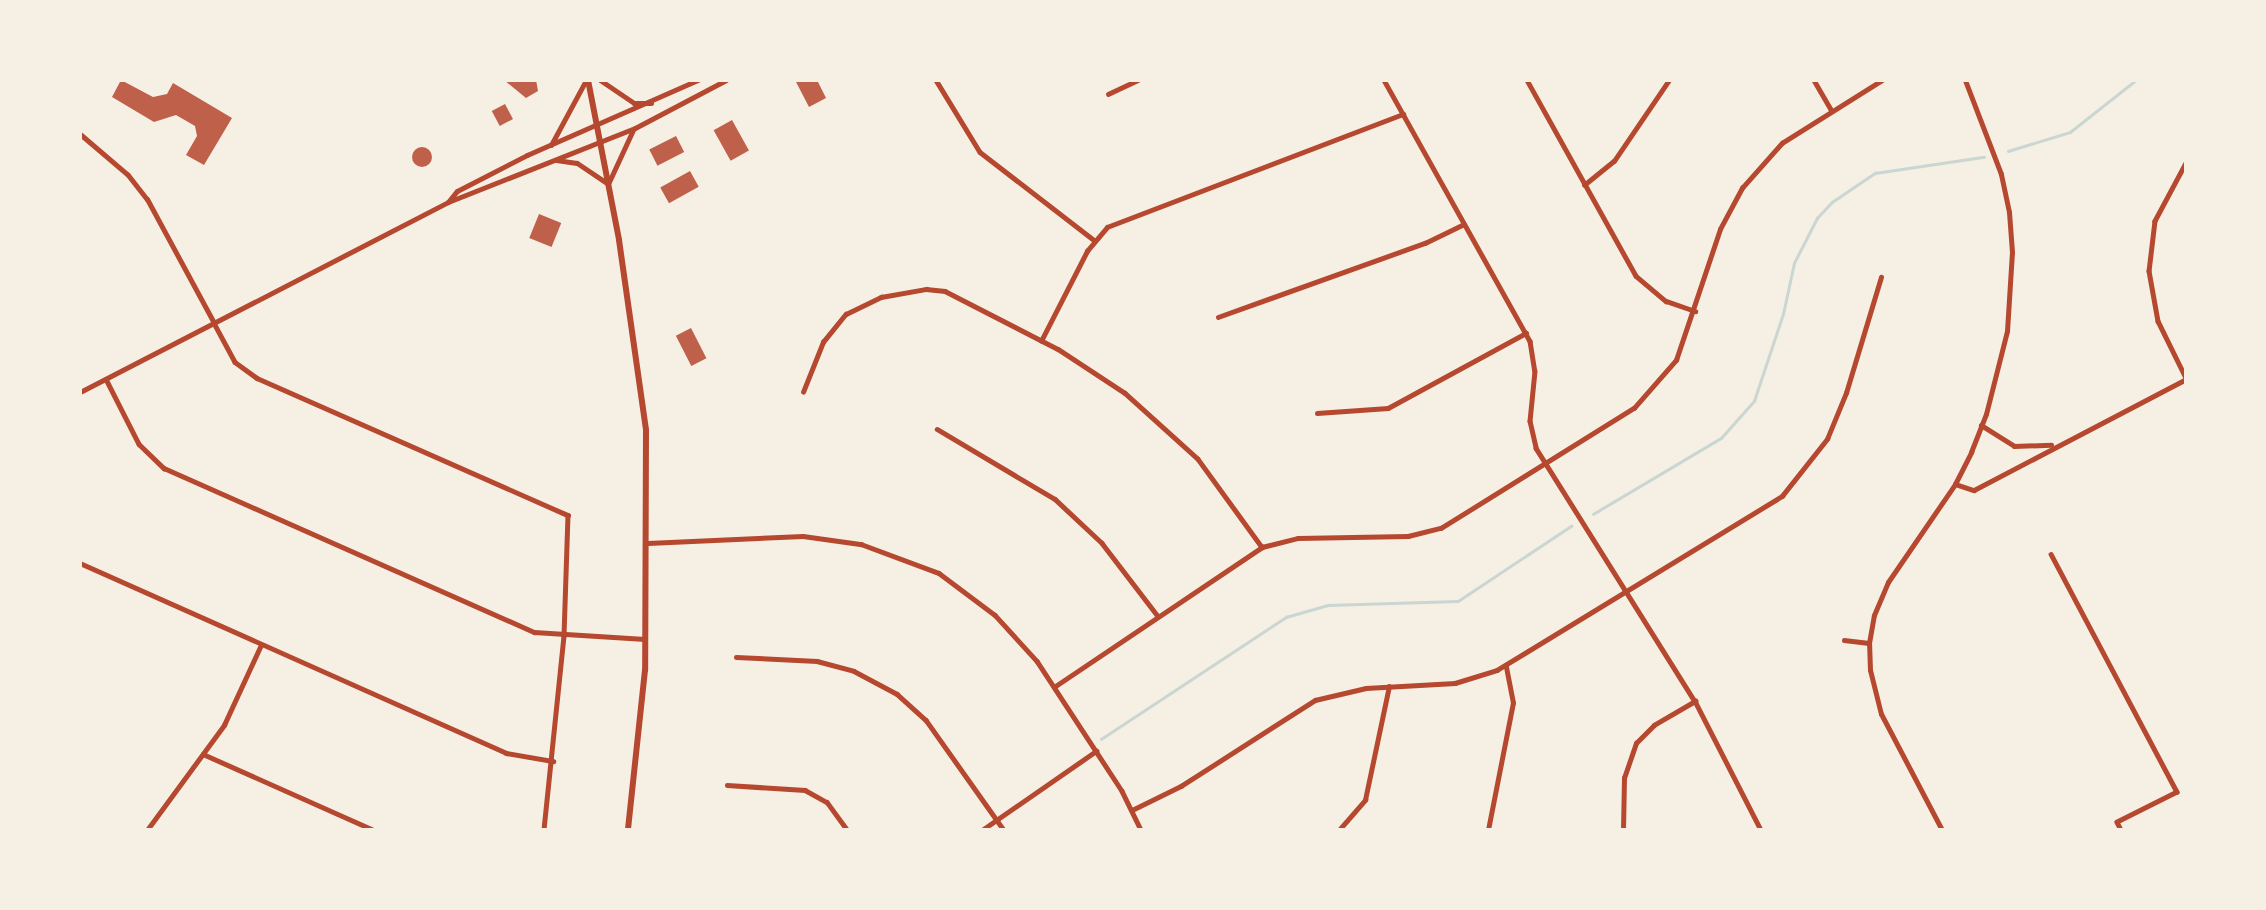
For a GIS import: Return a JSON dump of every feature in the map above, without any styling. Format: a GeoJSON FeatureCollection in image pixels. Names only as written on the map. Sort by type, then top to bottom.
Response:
{"type":"FeatureCollection","features":[{"type":"Feature","properties":{"kind":"main road"},"geometry":{"type":"LineString","coordinates":[[587,80],[608,184],[642,391],[648,543],[646,640],[639,747],[628,830]]}},
{"type":"Feature","properties":{"kind":"main road"},"geometry":{"type":"LineString","coordinates":[[550,146],[571,116],[587,80]]}},
{"type":"Feature","properties":{"kind":"main road"},"geometry":{"type":"LineString","coordinates":[[600,80],[634,103],[654,103]]}},
{"type":"Feature","properties":{"kind":"main road"},"geometry":{"type":"LineString","coordinates":[[448,202],[457,191],[550,146],[654,103],[698,80]]}},
{"type":"Feature","properties":{"kind":"main road"},"geometry":{"type":"LineString","coordinates":[[80,392],[448,202],[635,128],[726,80]]}},
{"type":"Feature","properties":{"kind":"main road"},"geometry":{"type":"LineString","coordinates":[[1942,830],[1881,714],[1870,670],[1869,643],[1874,615],[1888,582],[1955,484],[1982,425],[2007,331],[2012,252],[2001,174],[1965,80]]}},
{"type":"Feature","properties":{"kind":"main road"},"geometry":{"type":"LineString","coordinates":[[608,184],[620,150],[635,128]]}},
{"type":"Feature","properties":{"kind":"main road"},"geometry":{"type":"LineString","coordinates":[[80,134],[120,167],[147,199],[214,323]]}},
{"type":"Feature","properties":{"kind":"main road"},"geometry":{"type":"LineString","coordinates":[[553,160],[577,163],[608,184]]}},
{"type":"Feature","properties":{"kind":"street"},"geometry":{"type":"LineString","coordinates":[[936,80],[980,152],[1094,240]]}},
{"type":"Feature","properties":{"kind":"street"},"geometry":{"type":"LineString","coordinates":[[1108,94],[1138,80]]}},
{"type":"Feature","properties":{"kind":"street"},"geometry":{"type":"LineString","coordinates":[[1384,80],[1525,333],[1535,371],[1531,435],[1546,464],[1695,701],[1761,830]]}},
{"type":"Feature","properties":{"kind":"street"},"geometry":{"type":"LineString","coordinates":[[1527,80],[1636,276],[1666,301],[1695,311]]}},
{"type":"Feature","properties":{"kind":"street"},"geometry":{"type":"LineString","coordinates":[[1584,185],[1614,161],[1669,80]]}},
{"type":"Feature","properties":{"kind":"street"},"geometry":{"type":"LineString","coordinates":[[1814,80],[1830,110]]}},
{"type":"Feature","properties":{"kind":"street"},"geometry":{"type":"LineString","coordinates":[[1054,687],[1157,615],[1262,547],[1313,536],[1430,532],[1455,522],[1648,396],[1675,360],[1695,311],[1720,229],[1742,188],[1782,143],[1830,110],[1882,80]]}},
{"type":"Feature","properties":{"kind":"street"},"geometry":{"type":"LineString","coordinates":[[1041,341],[1094,240],[1128,216],[1403,114]]}},
{"type":"Feature","properties":{"kind":"street"},"geometry":{"type":"LineString","coordinates":[[1955,484],[1974,490],[2029,463],[2055,444],[2186,378],[2158,321],[2149,271],[2155,221],[2186,163]]}},
{"type":"Feature","properties":{"kind":"street"},"geometry":{"type":"LineString","coordinates":[[1218,317],[1425,243],[1464,223]]}},
{"type":"Feature","properties":{"kind":"street"},"geometry":{"type":"LineString","coordinates":[[1132,810],[1202,773],[1300,707],[1331,695],[1389,686],[1455,682],[1506,666],[1782,496],[1818,455],[1841,404],[1881,277]]}},
{"type":"Feature","properties":{"kind":"street"},"geometry":{"type":"LineString","coordinates":[[803,392],[832,327],[854,308],[881,297],[926,289],[945,291],[1041,341],[1125,393],[1198,459],[1262,547]]}},
{"type":"Feature","properties":{"kind":"street"},"geometry":{"type":"LineString","coordinates":[[214,323],[235,362],[257,378],[568,515],[564,635],[544,830]]}},
{"type":"Feature","properties":{"kind":"street"},"geometry":{"type":"LineString","coordinates":[[1317,412],[1388,408],[1525,333]]}},
{"type":"Feature","properties":{"kind":"street"},"geometry":{"type":"LineString","coordinates":[[106,378],[139,444],[164,468],[534,632],[646,640]]}},
{"type":"Feature","properties":{"kind":"street"},"geometry":{"type":"LineString","coordinates":[[1982,425],[2014,446],[2032,449],[2055,444]]}},
{"type":"Feature","properties":{"kind":"street"},"geometry":{"type":"LineString","coordinates":[[937,429],[1055,499],[1102,543],[1157,615]]}},
{"type":"Feature","properties":{"kind":"street"},"geometry":{"type":"LineString","coordinates":[[648,543],[803,536],[861,544],[905,558],[939,573],[995,615],[1037,660],[1096,751],[1141,830]]}},
{"type":"Feature","properties":{"kind":"street"},"geometry":{"type":"LineString","coordinates":[[2051,554],[2177,792],[2117,822],[2121,830]]}},
{"type":"Feature","properties":{"kind":"street"},"geometry":{"type":"LineString","coordinates":[[80,563],[506,753],[553,761]]}},
{"type":"Feature","properties":{"kind":"street"},"geometry":{"type":"LineString","coordinates":[[1844,640],[1869,643]]}},
{"type":"Feature","properties":{"kind":"street"},"geometry":{"type":"LineString","coordinates":[[147,830],[227,719],[261,645]]}},
{"type":"Feature","properties":{"kind":"street"},"geometry":{"type":"LineString","coordinates":[[736,657],[827,663],[854,671],[897,694],[926,720],[1004,830]]}},
{"type":"Feature","properties":{"kind":"street"},"geometry":{"type":"LineString","coordinates":[[1488,830],[1513,703],[1506,666]]}},
{"type":"Feature","properties":{"kind":"street"},"geometry":{"type":"LineString","coordinates":[[1339,830],[1365,800],[1389,686]]}},
{"type":"Feature","properties":{"kind":"street"},"geometry":{"type":"LineString","coordinates":[[1623,830],[1624,778],[1636,743],[1654,725],[1695,701]]}},
{"type":"Feature","properties":{"kind":"street"},"geometry":{"type":"LineString","coordinates":[[982,830],[1096,751]]}},
{"type":"Feature","properties":{"kind":"street"},"geometry":{"type":"LineString","coordinates":[[203,754],[374,830]]}},
{"type":"Feature","properties":{"kind":"street"},"geometry":{"type":"LineString","coordinates":[[727,785],[804,790],[827,802],[847,830]]}},
{"type":"Feature","properties":{"kind":"building"},"geometry":{"type":"Polygon","coordinates":[[[121,80],[153,97],[167,94],[173,83],[232,118],[204,165],[186,155],[197,136],[195,126],[176,115],[154,122],[112,97],[121,80]]]}},
{"type":"Feature","properties":{"kind":"building"},"geometry":{"type":"Polygon","coordinates":[[[504,80],[536,80],[538,91],[526,98],[504,80]]]}},
{"type":"Feature","properties":{"kind":"building"},"geometry":{"type":"Polygon","coordinates":[[[795,80],[817,80],[826,98],[809,107],[795,80]]]}},
{"type":"Feature","properties":{"kind":"building"},"geometry":{"type":"Polygon","coordinates":[[[505,104],[513,119],[500,126],[492,111],[505,104]]]}},
{"type":"Feature","properties":{"kind":"building"},"geometry":{"type":"Polygon","coordinates":[[[732,120],[749,151],[731,161],[714,130],[732,120]]]}},
{"type":"Feature","properties":{"kind":"building"},"geometry":{"type":"Polygon","coordinates":[[[676,136],[684,152],[657,166],[649,150],[676,136]]]}},
{"type":"Feature","properties":{"kind":"building"},"geometry":{"type":"Polygon","coordinates":[[[422,147],[429,150],[432,157],[429,164],[422,167],[415,164],[412,157],[415,150],[422,147]]]}},
{"type":"Feature","properties":{"kind":"building"},"geometry":{"type":"Polygon","coordinates":[[[690,171],[699,187],[669,203],[660,187],[690,171]]]}},
{"type":"Feature","properties":{"kind":"building"},"geometry":{"type":"Polygon","coordinates":[[[539,214],[561,223],[552,247],[529,238],[539,214]]]}},
{"type":"Feature","properties":{"kind":"building"},"geometry":{"type":"Polygon","coordinates":[[[691,328],[706,358],[691,366],[676,336],[691,328]]]}},
{"type":"Feature","properties":{"kind":"waterway"},"geometry":{"type":"LineString","coordinates":[[2008,151],[2070,132],[2136,80]]}},
{"type":"Feature","properties":{"kind":"waterway"},"geometry":{"type":"LineString","coordinates":[[1593,514],[1721,438],[1754,401],[1783,314],[1794,263],[1817,218],[1832,202],[1875,173],[1984,157]]}},
{"type":"Feature","properties":{"kind":"waterway"},"geometry":{"type":"LineString","coordinates":[[1101,739],[1286,617],[1328,605],[1458,601],[1571,526]]}}]}
